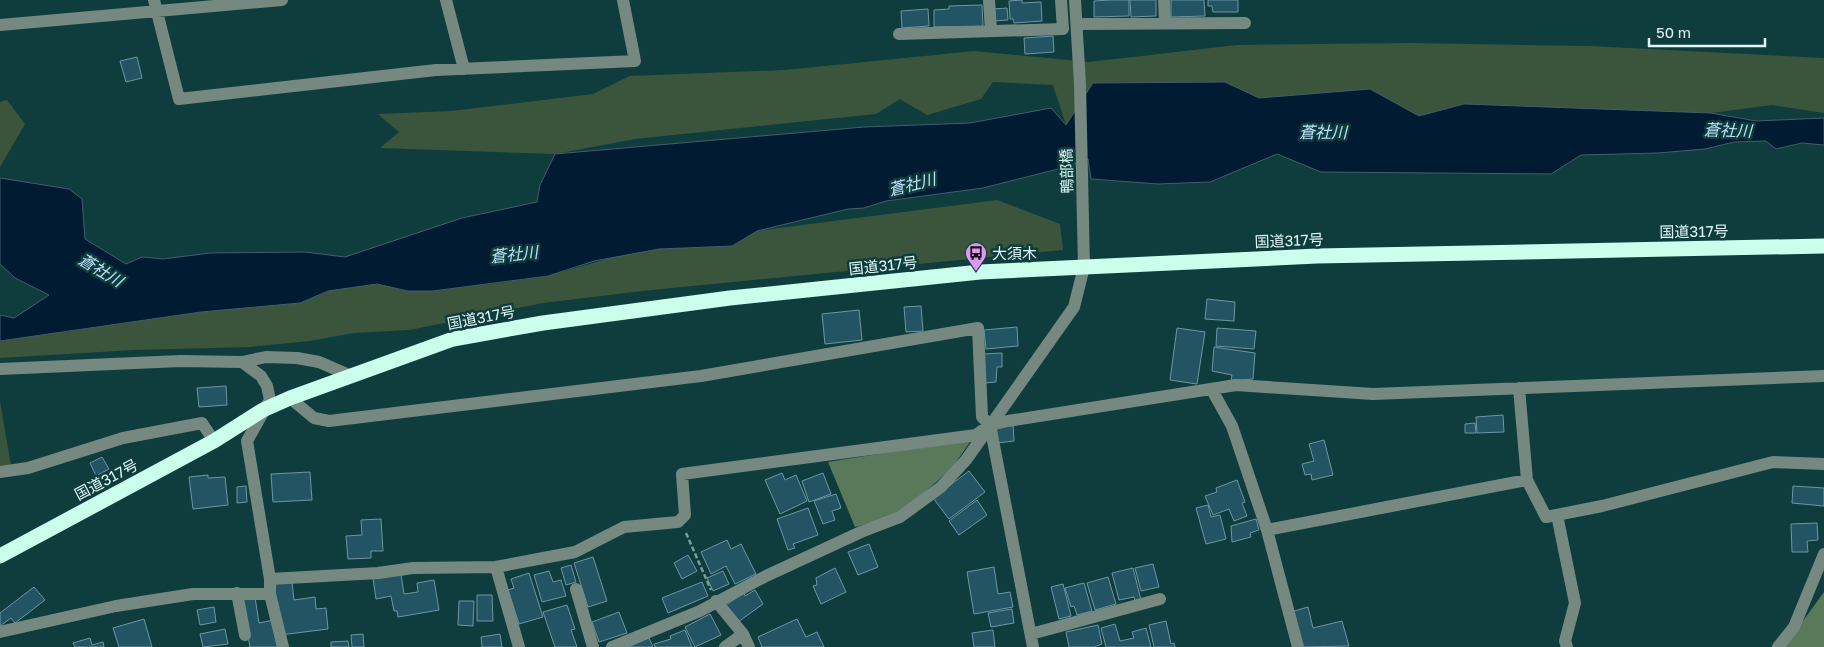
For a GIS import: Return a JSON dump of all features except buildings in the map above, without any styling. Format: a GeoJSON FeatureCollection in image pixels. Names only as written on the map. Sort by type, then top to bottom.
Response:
{"type":"FeatureCollection","features":[{"type":"Feature","properties":{"kind":"highway","name":"国道317号"},"geometry":{"type":"LineString","coordinates":[[0,556],[214,441],[263,410],[290,398],[349,375],[453,339],[543,323],[730,298],[1084,262],[1824,246]]}},
{"type":"Feature","properties":{"kind":"street"},"geometry":{"type":"LineString","coordinates":[[0,25],[156,6],[282,0]]}},
{"type":"Feature","properties":{"kind":"street"},"geometry":{"type":"LineString","coordinates":[[446,0],[464,69]]}},
{"type":"Feature","properties":{"kind":"street"},"geometry":{"type":"LineString","coordinates":[[156,6],[179,99],[464,69],[635,61],[623,0]]}},
{"type":"Feature","properties":{"kind":"street"},"geometry":{"type":"LineString","coordinates":[[989,0],[991,31]]}},
{"type":"Feature","properties":{"kind":"street"},"geometry":{"type":"LineString","coordinates":[[899,34],[1063,30],[1061,0]]}},
{"type":"Feature","properties":{"kind":"street","name":"鴨部橋"},"geometry":{"type":"LineString","coordinates":[[612,647],[700,611],[716,600],[861,532],[900,517],[941,487],[966,460],[1074,307],[1084,262],[1080,84],[1075,0]]}},
{"type":"Feature","properties":{"kind":"street"},"geometry":{"type":"LineString","coordinates":[[1164,0],[1165,23]]}},
{"type":"Feature","properties":{"kind":"street"},"geometry":{"type":"LineString","coordinates":[[1077,24],[1245,23]]}},
{"type":"Feature","properties":{"kind":"street"},"geometry":{"type":"LineString","coordinates":[[290,398],[314,418],[329,421],[701,376],[978,328],[982,417],[990,425],[1033,647]]}},
{"type":"Feature","properties":{"kind":"street"},"geometry":{"type":"LineString","coordinates":[[0,369],[180,360],[242,362],[266,357],[297,358],[319,362],[349,375]]}},
{"type":"Feature","properties":{"kind":"street"},"geometry":{"type":"LineString","coordinates":[[242,362],[262,376],[267,386],[270,400],[247,441],[270,579],[270,594],[283,647]]}},
{"type":"Feature","properties":{"kind":"street"},"geometry":{"type":"LineString","coordinates":[[270,579],[378,573],[413,568],[496,567],[575,552],[624,527],[680,520],[685,515],[682,474],[976,435],[990,425],[1140,398],[1212,390],[1236,385],[1373,394],[1824,376]]}},
{"type":"Feature","properties":{"kind":"street"},"geometry":{"type":"LineString","coordinates":[[1519,388],[1527,480],[1546,517],[1602,506],[1773,462],[1824,464]]}},
{"type":"Feature","properties":{"kind":"street"},"geometry":{"type":"LineString","coordinates":[[1212,390],[1232,426],[1267,530],[1298,647]]}},
{"type":"Feature","properties":{"kind":"street"},"geometry":{"type":"LineString","coordinates":[[0,472],[28,468],[123,438],[202,423],[214,441]]}},
{"type":"Feature","properties":{"kind":"street"},"geometry":{"type":"LineString","coordinates":[[1267,530],[1527,480]]}},
{"type":"Feature","properties":{"kind":"street"},"geometry":{"type":"LineString","coordinates":[[1557,515],[1575,603],[1565,640],[1567,647]]}},
{"type":"Feature","properties":{"kind":"street"},"geometry":{"type":"LineString","coordinates":[[1778,647],[1794,627],[1824,554]]}},
{"type":"Feature","properties":{"kind":"street"},"geometry":{"type":"LineString","coordinates":[[496,567],[520,647]]}},
{"type":"Feature","properties":{"kind":"street"},"geometry":{"type":"LineString","coordinates":[[576,589],[593,647]]}},
{"type":"Feature","properties":{"kind":"street"},"geometry":{"type":"LineString","coordinates":[[237,593],[245,635]]}},
{"type":"Feature","properties":{"kind":"street"},"geometry":{"type":"LineString","coordinates":[[0,632],[116,606],[193,594],[270,594]]}},
{"type":"Feature","properties":{"kind":"street"},"geometry":{"type":"LineString","coordinates":[[716,600],[742,634],[749,647]]}},
{"type":"Feature","properties":{"kind":"street"},"geometry":{"type":"LineString","coordinates":[[1031,634],[1160,600]]}},
{"type":"Feature","properties":{"kind":"street"},"geometry":{"type":"LineString","coordinates":[[725,647],[742,634]]}},
{"type":"Feature","properties":{"kind":"path"},"geometry":{"type":"LineString","coordinates":[[680,520],[716,600]]}},
{"type":"Feature","properties":{"kind":"green space"},"geometry":{"type":"Polygon","coordinates":[[[1411,43],[1590,46],[1824,58],[1824,113],[1772,105],[1711,113],[1675,113],[1464,104],[1419,116],[1370,89],[1259,98],[1225,82],[1093,83],[1066,125],[1053,85],[993,82],[981,99],[927,115],[900,99],[876,114],[635,139],[555,154],[380,148],[399,132],[378,114],[451,111],[593,94],[630,76],[785,70],[974,51],[1089,62],[1237,45],[1411,43]]]}},
{"type":"Feature","properties":{"kind":"green space"},"geometry":{"type":"Polygon","coordinates":[[[7,100],[25,124],[0,167],[0,102],[7,100]]]}},
{"type":"Feature","properties":{"kind":"green space"},"geometry":{"type":"Polygon","coordinates":[[[997,200],[1060,224],[1063,250],[651,290],[543,303],[409,330],[354,333],[310,341],[250,347],[133,350],[0,358],[0,341],[201,312],[300,303],[328,291],[377,284],[408,291],[433,291],[499,283],[548,276],[621,255],[659,249],[732,246],[757,231],[997,200]]]}},
{"type":"Feature","properties":{"kind":"green space"},"geometry":{"type":"Polygon","coordinates":[[[0,401],[11,466],[0,468],[0,401]]]}},
{"type":"Feature","properties":{"kind":"green space"},"geometry":{"type":"Polygon","coordinates":[[[972,439],[952,468],[899,515],[855,527],[828,462],[972,439]]]}},
{"type":"Feature","properties":{"kind":"green space"},"geometry":{"type":"Polygon","coordinates":[[[1824,592],[1824,647],[1784,647],[1824,592]]]}},
{"type":"Feature","properties":{"kind":"water","name":"蒼社川"},"geometry":{"type":"Polygon","coordinates":[[[1225,82],[1259,98],[1370,89],[1419,116],[1464,104],[1711,113],[1756,121],[1824,118],[1824,145],[1802,143],[1776,149],[1766,141],[1734,142],[1705,149],[1658,153],[1581,155],[1551,174],[1321,172],[1277,154],[1210,182],[1158,184],[1091,179],[1088,159],[1066,167],[983,188],[886,201],[864,208],[848,209],[757,231],[732,246],[659,249],[594,261],[548,276],[433,291],[408,291],[377,284],[328,291],[300,303],[201,312],[0,341],[0,315],[14,318],[49,295],[15,278],[0,264],[0,178],[69,189],[82,199],[85,239],[126,264],[142,257],[163,259],[210,253],[305,252],[345,257],[462,218],[537,202],[540,185],[555,154],[864,127],[970,123],[1051,108],[1066,125],[1093,83],[1225,82]]]}},
{"type":"Feature","properties":{"kind":"place","name":"大須木"},"geometry":{"type":"Point","coordinates":[976,272]}}]}
